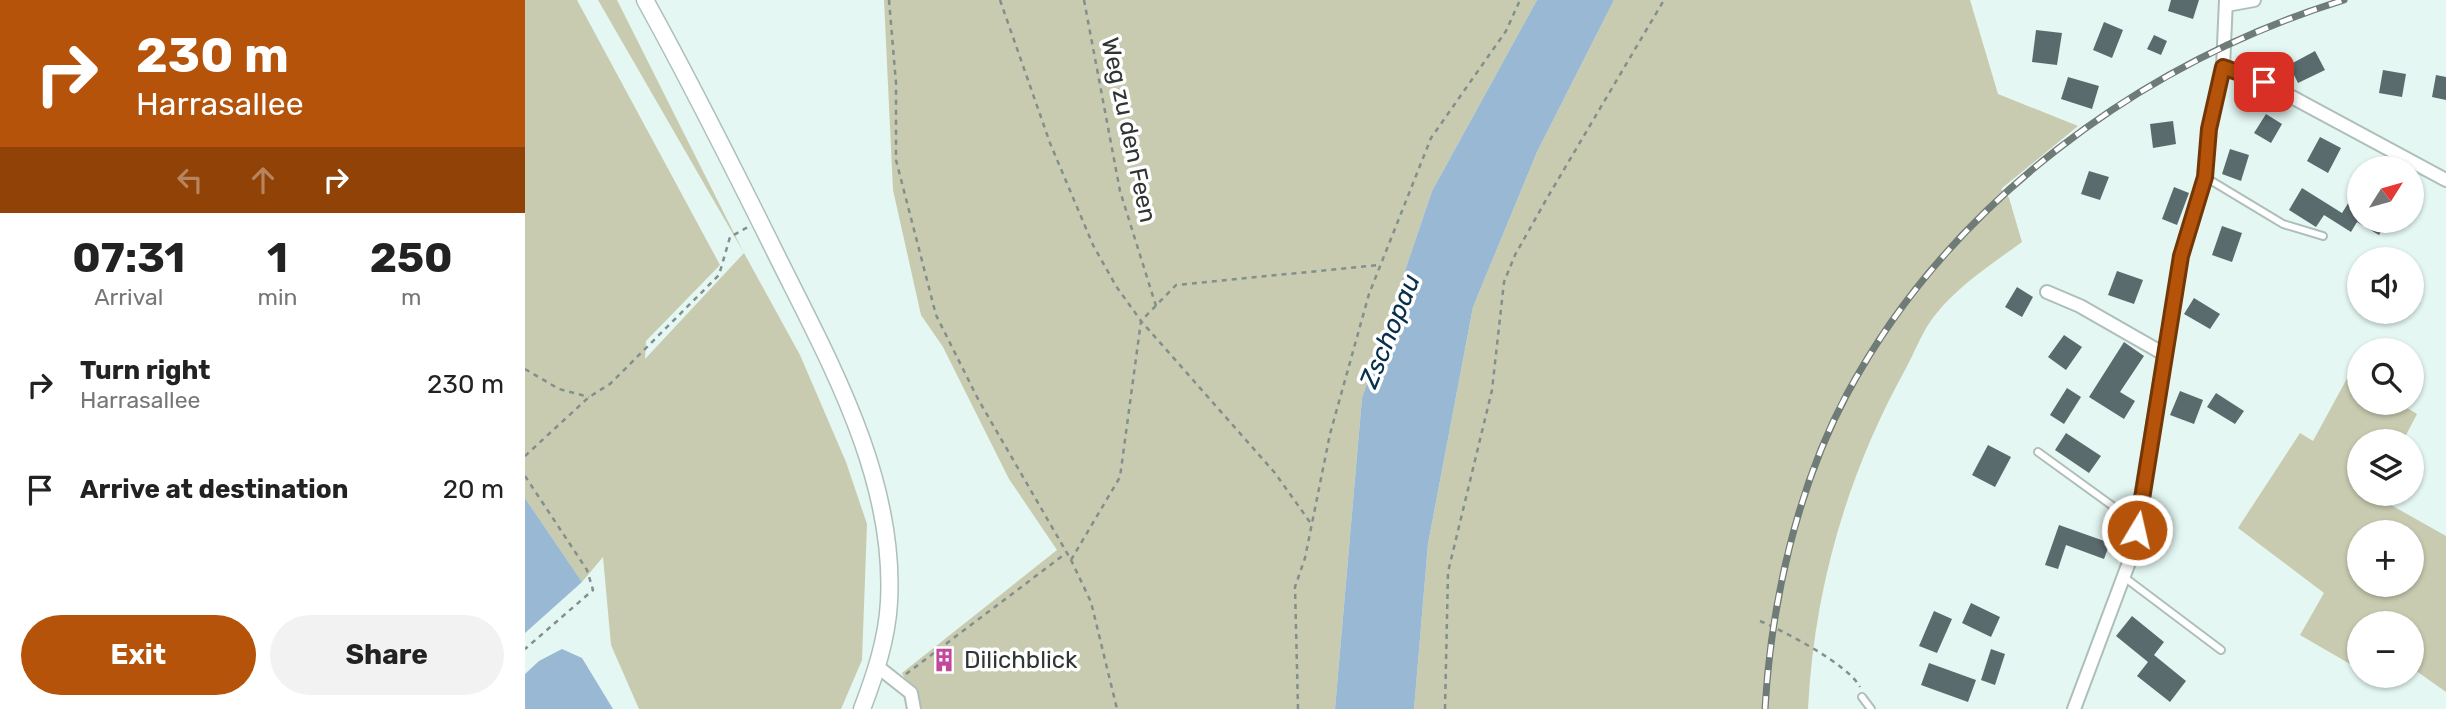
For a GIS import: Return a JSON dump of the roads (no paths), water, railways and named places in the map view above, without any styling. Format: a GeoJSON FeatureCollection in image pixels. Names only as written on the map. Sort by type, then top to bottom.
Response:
{"type":"FeatureCollection","features":[{"type":"Feature","properties":{"kind":"main road"},"geometry":{"type":"LineString","coordinates":[[645,0],[759,220],[849,407],[873,476],[885,538],[890,602],[878,667],[862,709]]}},
{"type":"Feature","properties":{"kind":"street"},"geometry":{"type":"LineString","coordinates":[[2074,709],[2124,577],[2137,524],[2181,256],[2205,177],[2209,129],[2223,67],[2226,3],[2255,0]]}},
{"type":"Feature","properties":{"kind":"street"},"geometry":{"type":"LineString","coordinates":[[2223,67],[2264,82],[2446,180]]}},
{"type":"Feature","properties":{"kind":"street"},"geometry":{"type":"LineString","coordinates":[[2047,292],[2080,306],[2164,354]]}},
{"type":"Feature","properties":{"kind":"street"},"geometry":{"type":"LineString","coordinates":[[878,667],[911,693],[914,709]]}},
{"type":"Feature","properties":{"kind":"lane"},"geometry":{"type":"LineString","coordinates":[[2205,177],[2283,224],[2323,236]]}},
{"type":"Feature","properties":{"kind":"lane"},"geometry":{"type":"LineString","coordinates":[[2038,452],[2137,524]]}},
{"type":"Feature","properties":{"kind":"lane"},"geometry":{"type":"LineString","coordinates":[[2124,577],[2221,650]]}},
{"type":"Feature","properties":{"kind":"lane"},"geometry":{"type":"LineString","coordinates":[[1861,697],[1871,709]]}},
{"type":"Feature","properties":{"kind":"water","name":"Zschopau"},"geometry":{"type":"Polygon","coordinates":[[[1537,0],[1614,0],[1537,152],[1473,307],[1428,544],[1414,709],[1335,709],[1362,398],[1432,191],[1537,0]]]}},
{"type":"Feature","properties":{"kind":"water"},"geometry":{"type":"Polygon","coordinates":[[[525,498],[582,582],[525,633],[525,498]]]}},
{"type":"Feature","properties":{"kind":"water"},"geometry":{"type":"Polygon","coordinates":[[[562,649],[582,658],[613,709],[525,709],[525,674],[539,661],[562,649]]]}},
{"type":"Feature","properties":{"kind":"railway"},"geometry":{"type":"LineString","coordinates":[[1765,709],[1780,588],[1789,547],[1814,468],[1847,394],[1889,325],[1939,261],[1995,202],[2057,149],[2124,102],[2195,61],[2268,27],[2344,0]]}},
{"type":"Feature","properties":{"kind":"place","name":"Dilichblick"},"geometry":{"type":"Point","coordinates":[944,660]}}]}
